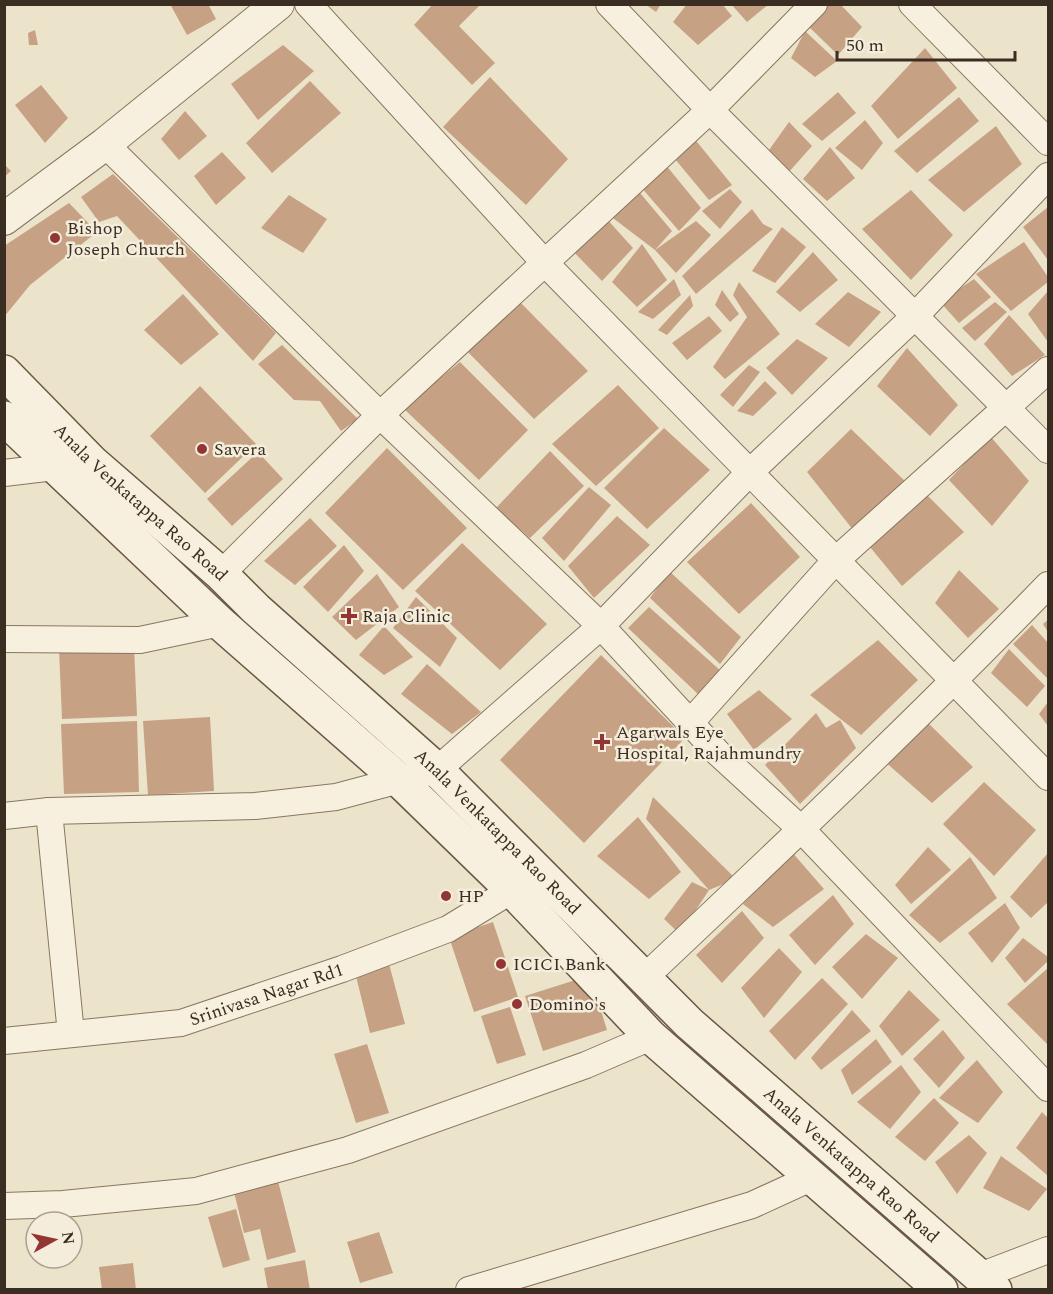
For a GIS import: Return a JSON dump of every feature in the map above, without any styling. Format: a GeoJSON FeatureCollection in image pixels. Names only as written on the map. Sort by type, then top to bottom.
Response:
{"type":"FeatureCollection","features":[{"type":"Feature","properties":{"kind":"main road","name":"Anala Venkatappa Rao Road"},"geometry":{"type":"LineString","coordinates":[[4,372],[92,462],[221,574],[256,609],[437,770],[689,1023],[987,1283]]}},
{"type":"Feature","properties":{"kind":"main road","name":"Anala Venkatappa Rao Road"},"geometry":{"type":"LineString","coordinates":[[4,418],[220,623],[400,781],[510,888],[651,1037],[940,1290]]}},
{"type":"Feature","properties":{"kind":"street"},"geometry":{"type":"LineString","coordinates":[[4,219],[105,144],[278,4]]}},
{"type":"Feature","properties":{"kind":"street"},"geometry":{"type":"LineString","coordinates":[[308,4],[544,262],[1048,777]]}},
{"type":"Feature","properties":{"kind":"street"},"geometry":{"type":"LineString","coordinates":[[609,4],[710,110],[1048,450]]}},
{"type":"Feature","properties":{"kind":"street"},"geometry":{"type":"LineString","coordinates":[[221,574],[380,415],[710,110],[814,4]]}},
{"type":"Feature","properties":{"kind":"street"},"geometry":{"type":"LineString","coordinates":[[912,4],[1048,142]]}},
{"type":"Feature","properties":{"kind":"street"},"geometry":{"type":"LineString","coordinates":[[105,144],[380,415],[601,626],[718,753],[802,830],[1048,1088]]}},
{"type":"Feature","properties":{"kind":"street"},"geometry":{"type":"LineString","coordinates":[[4,816],[50,811],[255,807],[336,797],[437,770],[601,626],[749,473],[916,315],[1048,176]]}},
{"type":"Feature","properties":{"kind":"street"},"geometry":{"type":"LineString","coordinates":[[690,723],[835,561],[1048,370]]}},
{"type":"Feature","properties":{"kind":"street"},"geometry":{"type":"LineString","coordinates":[[4,473],[54,467]]}},
{"type":"Feature","properties":{"kind":"street"},"geometry":{"type":"LineString","coordinates":[[644,978],[802,830],[1048,585]]}},
{"type":"Feature","properties":{"kind":"street"},"geometry":{"type":"LineString","coordinates":[[4,639],[140,640],[220,623]]}},
{"type":"Feature","properties":{"kind":"street"},"geometry":{"type":"LineString","coordinates":[[50,811],[71,1034]]}},
{"type":"Feature","properties":{"kind":"street","name":"Srinivasa Nagar Rd1"},"geometry":{"type":"LineString","coordinates":[[4,1041],[181,1023],[342,969],[448,929],[500,898],[510,888]]}},
{"type":"Feature","properties":{"kind":"street"},"geometry":{"type":"LineString","coordinates":[[4,1206],[63,1204],[196,1191],[348,1150],[586,1065],[651,1037]]}},
{"type":"Feature","properties":{"kind":"street"},"geometry":{"type":"LineString","coordinates":[[482,1288],[752,1205],[811,1178]]}},
{"type":"Feature","properties":{"kind":"street"},"geometry":{"type":"LineString","coordinates":[[987,1283],[1048,1250]]}},
{"type":"Feature","properties":{"kind":"building"},"geometry":{"type":"Polygon","coordinates":[[[170,4],[208,4],[216,19],[187,35],[170,4]]]}},
{"type":"Feature","properties":{"kind":"building"},"geometry":{"type":"Polygon","coordinates":[[[433,4],[481,4],[459,26],[495,63],[472,85],[414,25],[433,4]]]}},
{"type":"Feature","properties":{"kind":"building"},"geometry":{"type":"Polygon","coordinates":[[[645,4],[661,4],[656,12],[645,4]]]}},
{"type":"Feature","properties":{"kind":"building"},"geometry":{"type":"Polygon","coordinates":[[[687,4],[722,4],[732,16],[698,45],[673,22],[687,4]]]}},
{"type":"Feature","properties":{"kind":"building"},"geometry":{"type":"Polygon","coordinates":[[[731,4],[769,4],[747,22],[731,4]]]}},
{"type":"Feature","properties":{"kind":"building"},"geometry":{"type":"Polygon","coordinates":[[[822,4],[840,4],[862,27],[838,55],[805,23],[822,4]]]}},
{"type":"Feature","properties":{"kind":"building"},"geometry":{"type":"Polygon","coordinates":[[[35,30],[38,45],[29,45],[28,33],[35,30]]]}},
{"type":"Feature","properties":{"kind":"building"},"geometry":{"type":"Polygon","coordinates":[[[805,31],[837,61],[815,77],[791,58],[805,31]]]}},
{"type":"Feature","properties":{"kind":"building"},"geometry":{"type":"Polygon","coordinates":[[[283,45],[314,71],[258,120],[231,84],[283,45]]]}},
{"type":"Feature","properties":{"kind":"building"},"geometry":{"type":"Polygon","coordinates":[[[925,48],[957,88],[898,139],[871,106],[925,48]]]}},
{"type":"Feature","properties":{"kind":"building"},"geometry":{"type":"Polygon","coordinates":[[[490,77],[568,159],[526,205],[443,127],[490,77]]]}},
{"type":"Feature","properties":{"kind":"building"},"geometry":{"type":"Polygon","coordinates":[[[310,81],[341,113],[272,173],[246,143],[310,81]]]}},
{"type":"Feature","properties":{"kind":"building"},"geometry":{"type":"Polygon","coordinates":[[[41,85],[68,118],[45,143],[15,105],[41,85]]]}},
{"type":"Feature","properties":{"kind":"building"},"geometry":{"type":"Polygon","coordinates":[[[838,92],[856,113],[822,141],[802,124],[838,92]]]}},
{"type":"Feature","properties":{"kind":"building"},"geometry":{"type":"Polygon","coordinates":[[[959,97],[979,121],[917,173],[894,151],[959,97]]]}},
{"type":"Feature","properties":{"kind":"building"},"geometry":{"type":"Polygon","coordinates":[[[185,111],[207,136],[179,160],[161,139],[185,111]]]}},
{"type":"Feature","properties":{"kind":"building"},"geometry":{"type":"Polygon","coordinates":[[[865,120],[883,143],[862,170],[835,148],[865,120]]]}},
{"type":"Feature","properties":{"kind":"building"},"geometry":{"type":"Polygon","coordinates":[[[789,122],[812,146],[788,173],[769,150],[789,122]]]}},
{"type":"Feature","properties":{"kind":"building"},"geometry":{"type":"Polygon","coordinates":[[[996,126],[1022,164],[964,212],[928,180],[996,126]]]}},
{"type":"Feature","properties":{"kind":"building"},"geometry":{"type":"Polygon","coordinates":[[[693,137],[732,185],[709,200],[670,153],[693,137]]]}},
{"type":"Feature","properties":{"kind":"building"},"geometry":{"type":"Polygon","coordinates":[[[830,147],[855,178],[827,201],[803,179],[830,147]]]}},
{"type":"Feature","properties":{"kind":"building"},"geometry":{"type":"Polygon","coordinates":[[[222,152],[246,178],[216,205],[194,176],[222,152]]]}},
{"type":"Feature","properties":{"kind":"building"},"geometry":{"type":"Polygon","coordinates":[[[4,164],[11,171],[4,177],[4,164]]]}},
{"type":"Feature","properties":{"kind":"building"},"geometry":{"type":"Polygon","coordinates":[[[665,164],[701,208],[679,231],[640,186],[665,164]]]}},
{"type":"Feature","properties":{"kind":"building"},"geometry":{"type":"Polygon","coordinates":[[[113,174],[276,333],[253,361],[117,216],[99,222],[81,197],[113,174]]]}},
{"type":"Feature","properties":{"kind":"building"},"geometry":{"type":"Polygon","coordinates":[[[635,187],[672,231],[655,250],[605,212],[635,187]]]}},
{"type":"Feature","properties":{"kind":"building"},"geometry":{"type":"Polygon","coordinates":[[[730,189],[742,202],[720,229],[702,211],[730,189]]]}},
{"type":"Feature","properties":{"kind":"building"},"geometry":{"type":"Polygon","coordinates":[[[911,190],[953,235],[911,280],[862,229],[911,190]]]}},
{"type":"Feature","properties":{"kind":"building"},"geometry":{"type":"Polygon","coordinates":[[[289,195],[327,219],[303,253],[261,228],[289,195]]]}},
{"type":"Feature","properties":{"kind":"building"},"geometry":{"type":"Polygon","coordinates":[[[69,203],[97,232],[30,285],[4,317],[4,246],[69,203]]]}},
{"type":"Feature","properties":{"kind":"building"},"geometry":{"type":"Polygon","coordinates":[[[1048,207],[1048,260],[1023,227],[1048,207]]]}},
{"type":"Feature","properties":{"kind":"building"},"geometry":{"type":"Polygon","coordinates":[[[752,209],[763,224],[773,229],[696,294],[682,276],[752,209]]]}},
{"type":"Feature","properties":{"kind":"building"},"geometry":{"type":"Polygon","coordinates":[[[605,217],[633,248],[602,281],[567,245],[605,217]]]}},
{"type":"Feature","properties":{"kind":"building"},"geometry":{"type":"Polygon","coordinates":[[[696,221],[711,235],[676,273],[655,250],[696,221]]]}},
{"type":"Feature","properties":{"kind":"building"},"geometry":{"type":"Polygon","coordinates":[[[782,227],[806,247],[775,283],[752,271],[782,227]]]}},
{"type":"Feature","properties":{"kind":"building"},"geometry":{"type":"Polygon","coordinates":[[[1024,242],[1048,277],[1048,282],[1011,311],[976,274],[1024,242]]]}},
{"type":"Feature","properties":{"kind":"building"},"geometry":{"type":"Polygon","coordinates":[[[642,244],[667,280],[637,307],[612,282],[642,244]]]}},
{"type":"Feature","properties":{"kind":"building"},"geometry":{"type":"Polygon","coordinates":[[[813,252],[838,280],[800,312],[776,292],[813,252]]]}},
{"type":"Feature","properties":{"kind":"building"},"geometry":{"type":"Polygon","coordinates":[[[674,279],[681,295],[653,319],[638,312],[674,279]]]}},
{"type":"Feature","properties":{"kind":"building"},"geometry":{"type":"Polygon","coordinates":[[[974,279],[991,297],[959,323],[940,302],[974,279]]]}},
{"type":"Feature","properties":{"kind":"building"},"geometry":{"type":"Polygon","coordinates":[[[739,282],[780,334],[725,379],[713,367],[747,317],[733,295],[739,282]]]}},
{"type":"Feature","properties":{"kind":"building"},"geometry":{"type":"Polygon","coordinates":[[[722,290],[739,314],[730,322],[715,305],[722,290]]]}},
{"type":"Feature","properties":{"kind":"building"},"geometry":{"type":"Polygon","coordinates":[[[1048,291],[1048,342],[1028,314],[1048,291]]]}},
{"type":"Feature","properties":{"kind":"building"},"geometry":{"type":"Polygon","coordinates":[[[848,292],[881,312],[849,347],[815,324],[848,292]]]}},
{"type":"Feature","properties":{"kind":"building"},"geometry":{"type":"Polygon","coordinates":[[[183,294],[219,334],[181,365],[144,330],[183,294]]]}},
{"type":"Feature","properties":{"kind":"building"},"geometry":{"type":"Polygon","coordinates":[[[690,295],[693,306],[667,335],[658,330],[690,295]]]}},
{"type":"Feature","properties":{"kind":"building"},"geometry":{"type":"Polygon","coordinates":[[[515,297],[588,371],[534,419],[466,350],[515,297]]]}},
{"type":"Feature","properties":{"kind":"building"},"geometry":{"type":"Polygon","coordinates":[[[995,302],[1007,312],[975,341],[962,328],[995,302]]]}},
{"type":"Feature","properties":{"kind":"building"},"geometry":{"type":"Polygon","coordinates":[[[1009,315],[1045,355],[1012,376],[984,344],[1009,315]]]}},
{"type":"Feature","properties":{"kind":"building"},"geometry":{"type":"Polygon","coordinates":[[[709,316],[722,331],[687,360],[672,343],[709,316]]]}},
{"type":"Feature","properties":{"kind":"building"},"geometry":{"type":"Polygon","coordinates":[[[797,339],[828,358],[792,395],[766,368],[797,339]]]}},
{"type":"Feature","properties":{"kind":"building"},"geometry":{"type":"Polygon","coordinates":[[[282,345],[358,419],[341,431],[320,401],[294,400],[258,364],[282,345]]]}},
{"type":"Feature","properties":{"kind":"building"},"geometry":{"type":"Polygon","coordinates":[[[907,348],[958,405],[930,436],[877,386],[907,348]]]}},
{"type":"Feature","properties":{"kind":"building"},"geometry":{"type":"Polygon","coordinates":[[[460,362],[528,430],[479,480],[403,408],[460,362]]]}},
{"type":"Feature","properties":{"kind":"building"},"geometry":{"type":"Polygon","coordinates":[[[749,365],[760,372],[733,407],[720,395],[749,365]]]}},
{"type":"Feature","properties":{"kind":"building"},"geometry":{"type":"Polygon","coordinates":[[[765,381],[777,393],[753,416],[737,411],[765,381]]]}},
{"type":"Feature","properties":{"kind":"building"},"geometry":{"type":"Polygon","coordinates":[[[618,385],[659,428],[596,486],[552,444],[618,385]]]}},
{"type":"Feature","properties":{"kind":"building"},"geometry":{"type":"Polygon","coordinates":[[[200,386],[256,444],[205,493],[150,436],[200,386]]]}},
{"type":"Feature","properties":{"kind":"building"},"geometry":{"type":"Polygon","coordinates":[[[664,428],[710,470],[647,529],[604,488],[664,428]]]}},
{"type":"Feature","properties":{"kind":"building"},"geometry":{"type":"Polygon","coordinates":[[[851,429],[907,483],[854,531],[807,472],[851,429]]]}},
{"type":"Feature","properties":{"kind":"building"},"geometry":{"type":"Polygon","coordinates":[[[990,436],[1029,481],[992,526],[949,480],[990,436]]]}},
{"type":"Feature","properties":{"kind":"building"},"geometry":{"type":"Polygon","coordinates":[[[387,448],[467,528],[403,590],[325,513],[387,448]]]}},
{"type":"Feature","properties":{"kind":"building"},"geometry":{"type":"Polygon","coordinates":[[[550,451],[584,486],[530,538],[496,508],[550,451]]]}},
{"type":"Feature","properties":{"kind":"building"},"geometry":{"type":"Polygon","coordinates":[[[258,452],[283,479],[232,526],[207,499],[258,452]]]}},
{"type":"Feature","properties":{"kind":"building"},"geometry":{"type":"Polygon","coordinates":[[[589,487],[611,505],[564,561],[542,538],[589,487]]]}},
{"type":"Feature","properties":{"kind":"building"},"geometry":{"type":"Polygon","coordinates":[[[927,495],[964,532],[902,586],[870,547],[927,495]]]}},
{"type":"Feature","properties":{"kind":"building"},"geometry":{"type":"Polygon","coordinates":[[[751,503],[800,557],[739,614],[687,562],[751,503]]]}},
{"type":"Feature","properties":{"kind":"building"},"geometry":{"type":"Polygon","coordinates":[[[617,516],[650,545],[594,598],[568,566],[617,516]]]}},
{"type":"Feature","properties":{"kind":"building"},"geometry":{"type":"Polygon","coordinates":[[[310,518],[337,546],[295,585],[264,561],[310,518]]]}},
{"type":"Feature","properties":{"kind":"building"},"geometry":{"type":"Polygon","coordinates":[[[462,543],[547,624],[500,670],[415,591],[462,543]]]}},
{"type":"Feature","properties":{"kind":"building"},"geometry":{"type":"Polygon","coordinates":[[[344,545],[364,571],[328,612],[303,587],[344,545]]]}},
{"type":"Feature","properties":{"kind":"building"},"geometry":{"type":"Polygon","coordinates":[[[959,570],[999,609],[968,638],[935,603],[959,570]]]}},
{"type":"Feature","properties":{"kind":"building"},"geometry":{"type":"Polygon","coordinates":[[[669,571],[741,637],[720,664],[650,598],[669,571]]]}},
{"type":"Feature","properties":{"kind":"building"},"geometry":{"type":"Polygon","coordinates":[[[377,574],[399,607],[356,640],[332,617],[377,574]]]}},
{"type":"Feature","properties":{"kind":"building"},"geometry":{"type":"Polygon","coordinates":[[[416,597],[457,638],[440,667],[393,628],[416,597]]]}},
{"type":"Feature","properties":{"kind":"building"},"geometry":{"type":"Polygon","coordinates":[[[649,607],[721,671],[699,695],[628,628],[649,607]]]}},
{"type":"Feature","properties":{"kind":"building"},"geometry":{"type":"Polygon","coordinates":[[[1048,620],[1048,632],[1043,624],[1048,620]]]}},
{"type":"Feature","properties":{"kind":"building"},"geometry":{"type":"Polygon","coordinates":[[[1032,625],[1048,643],[1048,679],[1013,644],[1032,625]]]}},
{"type":"Feature","properties":{"kind":"building"},"geometry":{"type":"Polygon","coordinates":[[[384,626],[413,657],[384,675],[359,655],[384,626]]]}},
{"type":"Feature","properties":{"kind":"building"},"geometry":{"type":"Polygon","coordinates":[[[878,640],[918,680],[861,735],[810,695],[878,640]]]}},
{"type":"Feature","properties":{"kind":"building"},"geometry":{"type":"Polygon","coordinates":[[[134,646],[137,716],[62,719],[59,649],[134,646]]]}},
{"type":"Feature","properties":{"kind":"building"},"geometry":{"type":"Polygon","coordinates":[[[1009,649],[1045,686],[1027,707],[991,673],[1009,649]]]}},
{"type":"Feature","properties":{"kind":"building"},"geometry":{"type":"Polygon","coordinates":[[[601,655],[685,738],[584,843],[500,760],[601,655]]]}},
{"type":"Feature","properties":{"kind":"building"},"geometry":{"type":"Polygon","coordinates":[[[427,664],[481,712],[452,734],[401,694],[427,664]]]}},
{"type":"Feature","properties":{"kind":"building"},"geometry":{"type":"Polygon","coordinates":[[[759,690],[792,719],[754,750],[727,714],[759,690]]]}},
{"type":"Feature","properties":{"kind":"building"},"geometry":{"type":"Polygon","coordinates":[[[1048,702],[1048,726],[1039,714],[1048,702]]]}},
{"type":"Feature","properties":{"kind":"building"},"geometry":{"type":"Polygon","coordinates":[[[816,713],[826,728],[840,720],[856,748],[800,804],[765,765],[816,713]]]}},
{"type":"Feature","properties":{"kind":"building"},"geometry":{"type":"Polygon","coordinates":[[[210,717],[214,791],[148,795],[143,721],[210,717]]]}},
{"type":"Feature","properties":{"kind":"building"},"geometry":{"type":"Polygon","coordinates":[[[137,721],[139,792],[64,794],[61,724],[137,721]]]}},
{"type":"Feature","properties":{"kind":"building"},"geometry":{"type":"Polygon","coordinates":[[[926,721],[973,767],[932,803],[883,760],[926,721]]]}},
{"type":"Feature","properties":{"kind":"building"},"geometry":{"type":"Polygon","coordinates":[[[984,782],[1036,830],[994,876],[943,824],[984,782]]]}},
{"type":"Feature","properties":{"kind":"building"},"geometry":{"type":"Polygon","coordinates":[[[653,797],[736,879],[709,890],[646,819],[653,797]]]}},
{"type":"Feature","properties":{"kind":"building"},"geometry":{"type":"Polygon","coordinates":[[[638,817],[681,872],[649,899],[597,856],[638,817]]]}},
{"type":"Feature","properties":{"kind":"building"},"geometry":{"type":"Polygon","coordinates":[[[928,847],[951,870],[911,904],[895,885],[928,847]]]}},
{"type":"Feature","properties":{"kind":"building"},"geometry":{"type":"Polygon","coordinates":[[[791,851],[824,889],[773,927],[743,904],[791,851]]]}},
{"type":"Feature","properties":{"kind":"building"},"geometry":{"type":"Polygon","coordinates":[[[1048,853],[1048,902],[1031,918],[1010,897],[1048,853]]]}},
{"type":"Feature","properties":{"kind":"building"},"geometry":{"type":"Polygon","coordinates":[[[970,857],[997,898],[940,943],[909,915],[970,857]]]}},
{"type":"Feature","properties":{"kind":"building"},"geometry":{"type":"Polygon","coordinates":[[[692,882],[709,890],[680,934],[664,919],[692,882]]]}},
{"type":"Feature","properties":{"kind":"building"},"geometry":{"type":"Polygon","coordinates":[[[833,895],[854,924],[815,965],[789,935],[833,895]]]}},
{"type":"Feature","properties":{"kind":"building"},"geometry":{"type":"Polygon","coordinates":[[[1005,903],[1020,928],[992,963],[968,933],[1005,903]]]}},
{"type":"Feature","properties":{"kind":"building"},"geometry":{"type":"Polygon","coordinates":[[[742,911],[764,938],[722,983],[696,955],[742,911]]]}},
{"type":"Feature","properties":{"kind":"building"},"geometry":{"type":"Polygon","coordinates":[[[493,922],[518,997],[474,1012],[449,937],[493,922]]]}},
{"type":"Feature","properties":{"kind":"building"},"geometry":{"type":"Polygon","coordinates":[[[866,934],[898,958],[862,999],[832,967],[866,934]]]}},
{"type":"Feature","properties":{"kind":"building"},"geometry":{"type":"Polygon","coordinates":[[[1023,938],[1048,957],[1048,961],[1025,983],[1005,958],[1023,938]]]}},
{"type":"Feature","properties":{"kind":"building"},"geometry":{"type":"Polygon","coordinates":[[[779,948],[802,972],[764,1018],[741,988],[779,948]]]}},
{"type":"Feature","properties":{"kind":"building"},"geometry":{"type":"Polygon","coordinates":[[[388,960],[405,1024],[370,1033],[354,968],[388,960]]]}},
{"type":"Feature","properties":{"kind":"building"},"geometry":{"type":"Polygon","coordinates":[[[1048,968],[1048,1045],[1007,1004],[1048,968]]]}},
{"type":"Feature","properties":{"kind":"building"},"geometry":{"type":"Polygon","coordinates":[[[585,977],[592,999],[597,998],[607,1030],[543,1051],[525,996],[585,977]]]}},
{"type":"Feature","properties":{"kind":"building"},"geometry":{"type":"Polygon","coordinates":[[[822,978],[848,1004],[795,1060],[769,1031],[822,978]]]}},
{"type":"Feature","properties":{"kind":"building"},"geometry":{"type":"Polygon","coordinates":[[[909,990],[940,1020],[902,1056],[879,1026],[909,990]]]}},
{"type":"Feature","properties":{"kind":"building"},"geometry":{"type":"Polygon","coordinates":[[[510,1007],[526,1055],[497,1064],[481,1016],[510,1007]]]}},
{"type":"Feature","properties":{"kind":"building"},"geometry":{"type":"Polygon","coordinates":[[[852,1010],[871,1031],[821,1070],[811,1058],[852,1010]]]}},
{"type":"Feature","properties":{"kind":"building"},"geometry":{"type":"Polygon","coordinates":[[[943,1030],[965,1058],[939,1088],[913,1059],[943,1030]]]}},
{"type":"Feature","properties":{"kind":"building"},"geometry":{"type":"Polygon","coordinates":[[[876,1039],[892,1062],[852,1095],[841,1070],[876,1039]]]}},
{"type":"Feature","properties":{"kind":"building"},"geometry":{"type":"Polygon","coordinates":[[[367,1044],[389,1113],[356,1123],[334,1054],[367,1044]]]}},
{"type":"Feature","properties":{"kind":"building"},"geometry":{"type":"Polygon","coordinates":[[[977,1060],[1003,1092],[978,1123],[939,1098],[977,1060]]]}},
{"type":"Feature","properties":{"kind":"building"},"geometry":{"type":"Polygon","coordinates":[[[901,1065],[921,1092],[890,1129],[857,1102],[901,1065]]]}},
{"type":"Feature","properties":{"kind":"building"},"geometry":{"type":"Polygon","coordinates":[[[934,1098],[959,1123],[925,1161],[895,1137],[934,1098]]]}},
{"type":"Feature","properties":{"kind":"building"},"geometry":{"type":"Polygon","coordinates":[[[1042,1112],[1048,1118],[1048,1176],[1016,1148],[1042,1112]]]}},
{"type":"Feature","properties":{"kind":"building"},"geometry":{"type":"Polygon","coordinates":[[[969,1135],[987,1153],[957,1194],[935,1162],[969,1135]]]}},
{"type":"Feature","properties":{"kind":"building"},"geometry":{"type":"Polygon","coordinates":[[[1001,1156],[1047,1189],[1029,1211],[983,1188],[1001,1156]]]}},
{"type":"Feature","properties":{"kind":"building"},"geometry":{"type":"Polygon","coordinates":[[[278,1181],[296,1252],[267,1260],[260,1229],[244,1233],[234,1192],[278,1181]]]}},
{"type":"Feature","properties":{"kind":"building"},"geometry":{"type":"Polygon","coordinates":[[[236,1209],[250,1260],[223,1268],[208,1217],[236,1209]]]}},
{"type":"Feature","properties":{"kind":"building"},"geometry":{"type":"Polygon","coordinates":[[[379,1232],[393,1273],[360,1283],[347,1242],[379,1232]]]}},
{"type":"Feature","properties":{"kind":"building"},"geometry":{"type":"Polygon","coordinates":[[[305,1260],[310,1290],[268,1290],[264,1268],[305,1260]]]}},
{"type":"Feature","properties":{"kind":"building"},"geometry":{"type":"Polygon","coordinates":[[[133,1263],[136,1290],[102,1290],[99,1267],[133,1263]]]}},
{"type":"Feature","properties":{"kind":"place","name":"Bishop Joseph Church"},"geometry":{"type":"Point","coordinates":[55,238]}},
{"type":"Feature","properties":{"kind":"place","name":"Savera"},"geometry":{"type":"Point","coordinates":[202,449]}},
{"type":"Feature","properties":{"kind":"place","name":"Raja Clinic"},"geometry":{"type":"Point","coordinates":[349,616]}},
{"type":"Feature","properties":{"kind":"place","name":"Agarwals Eye Hospital, Rajahmundry"},"geometry":{"type":"Point","coordinates":[602,742]}},
{"type":"Feature","properties":{"kind":"place","name":"HP"},"geometry":{"type":"Point","coordinates":[446,896]}},
{"type":"Feature","properties":{"kind":"place","name":"ICICI Bank"},"geometry":{"type":"Point","coordinates":[501,964]}},
{"type":"Feature","properties":{"kind":"place","name":"Domino's"},"geometry":{"type":"Point","coordinates":[517,1004]}}]}
